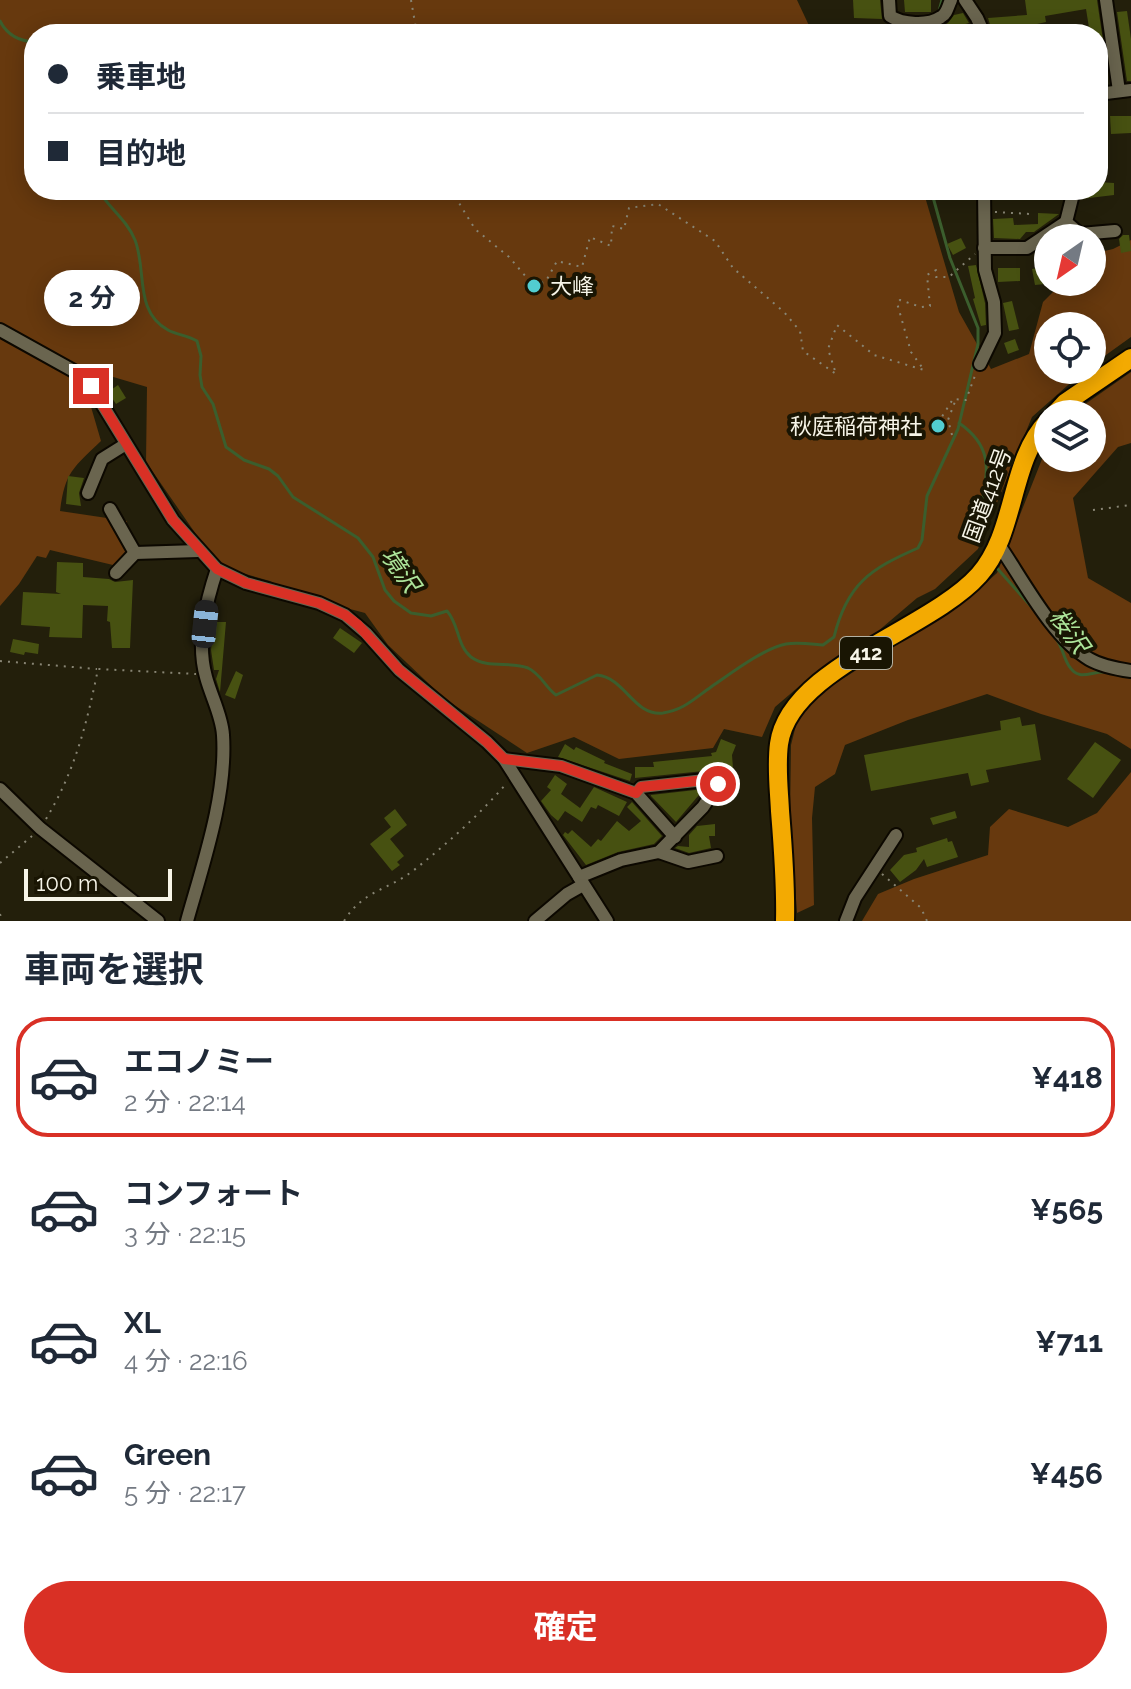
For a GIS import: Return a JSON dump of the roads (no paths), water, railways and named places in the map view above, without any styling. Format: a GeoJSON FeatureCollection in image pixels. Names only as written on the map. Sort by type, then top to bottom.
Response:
{"type":"FeatureCollection","features":[{"type":"Feature","properties":{"kind":"highway"},"geometry":{"type":"LineString","coordinates":[[1069,400],[1131,358]]}},
{"type":"Feature","properties":{"kind":"highway","name":"国道412号"},"geometry":{"type":"LineString","coordinates":[[785,921],[786,891],[777,766],[779,741],[787,718],[811,688],[952,597],[978,576],[999,545],[1034,443]]}},
{"type":"Feature","properties":{"kind":"street"},"geometry":{"type":"LineString","coordinates":[[889,0],[889,13],[897,21],[913,22],[935,20],[945,14],[951,0]]}},
{"type":"Feature","properties":{"kind":"street"},"geometry":{"type":"LineString","coordinates":[[965,0],[980,24]]}},
{"type":"Feature","properties":{"kind":"street"},"geometry":{"type":"LineString","coordinates":[[1106,0],[1125,91]]}},
{"type":"Feature","properties":{"kind":"street"},"geometry":{"type":"LineString","coordinates":[[980,364],[995,333],[994,302],[987,284],[981,249],[984,200]]}},
{"type":"Feature","properties":{"kind":"street"},"geometry":{"type":"LineString","coordinates":[[981,249],[1027,248],[1066,222],[1072,200]]}},
{"type":"Feature","properties":{"kind":"street"},"geometry":{"type":"LineString","coordinates":[[1066,222],[1080,234],[1115,231]]}},
{"type":"Feature","properties":{"kind":"street"},"geometry":{"type":"LineString","coordinates":[[0,330],[81,375],[91,386],[173,520],[217,569],[246,583],[319,603],[345,615],[399,670],[487,742],[517,777],[607,921]]}},
{"type":"Feature","properties":{"kind":"street"},"geometry":{"type":"LineString","coordinates":[[88,493],[102,459],[126,444]]}},
{"type":"Feature","properties":{"kind":"street"},"geometry":{"type":"LineString","coordinates":[[110,509],[135,553]]}},
{"type":"Feature","properties":{"kind":"street"},"geometry":{"type":"LineString","coordinates":[[999,545],[1049,618],[1077,651],[1091,660],[1131,671]]}},
{"type":"Feature","properties":{"kind":"street"},"geometry":{"type":"LineString","coordinates":[[116,573],[135,553],[198,551]]}},
{"type":"Feature","properties":{"kind":"street"},"geometry":{"type":"LineString","coordinates":[[187,921],[221,781],[223,733],[205,674],[202,650],[208,596],[217,569]]}},
{"type":"Feature","properties":{"kind":"street"},"geometry":{"type":"LineString","coordinates":[[504,759],[561,766],[636,793],[675,837]]}},
{"type":"Feature","properties":{"kind":"street"},"geometry":{"type":"LineString","coordinates":[[636,793],[641,787],[714,779],[718,784],[703,807],[659,852]]}},
{"type":"Feature","properties":{"kind":"street"},"geometry":{"type":"LineString","coordinates":[[0,789],[40,828],[158,921]]}},
{"type":"Feature","properties":{"kind":"street"},"geometry":{"type":"LineString","coordinates":[[846,921],[855,898],[896,835]]}},
{"type":"Feature","properties":{"kind":"street"},"geometry":{"type":"LineString","coordinates":[[535,921],[581,881],[621,860],[659,852],[688,862],[717,856]]}},
{"type":"Feature","properties":{"kind":"waterway"},"geometry":{"type":"LineString","coordinates":[[938,15],[942,0]]}},
{"type":"Feature","properties":{"kind":"waterway","name":"境沢"},"geometry":{"type":"LineString","coordinates":[[0,21],[6,30],[24,40]]}},
{"type":"Feature","properties":{"kind":"waterway","name":"境沢"},"geometry":{"type":"LineString","coordinates":[[105,200],[135,240],[150,313],[168,330],[197,341],[202,387],[213,404],[226,447],[244,460],[269,469],[293,497],[358,538],[373,557],[385,590],[394,601],[411,613],[431,616],[447,611],[463,647],[477,661],[528,668],[556,695],[597,675],[615,683],[644,709],[663,713],[683,706],[747,662],[777,646],[795,643],[823,645],[834,637],[846,604],[863,580],[886,563],[918,548],[922,540],[927,496],[958,429],[978,344],[978,328],[950,258],[934,200]]}},
{"type":"Feature","properties":{"kind":"waterway","name":"桜沢"},"geometry":{"type":"LineString","coordinates":[[959,423],[973,435],[985,459],[979,530]]}},
{"type":"Feature","properties":{"kind":"waterway","name":"桜沢"},"geometry":{"type":"LineString","coordinates":[[996,567],[1036,612]]}},
{"type":"Feature","properties":{"kind":"waterway","name":"桜沢"},"geometry":{"type":"LineString","coordinates":[[1055,637],[1069,666],[1077,674],[1105,672],[1131,677]]}},
{"type":"Feature","properties":{"kind":"place","name":"大峰"},"geometry":{"type":"Point","coordinates":[534,286]}},
{"type":"Feature","properties":{"kind":"place","name":"秋庭稲荷神社"},"geometry":{"type":"Point","coordinates":[938,426]}}]}
